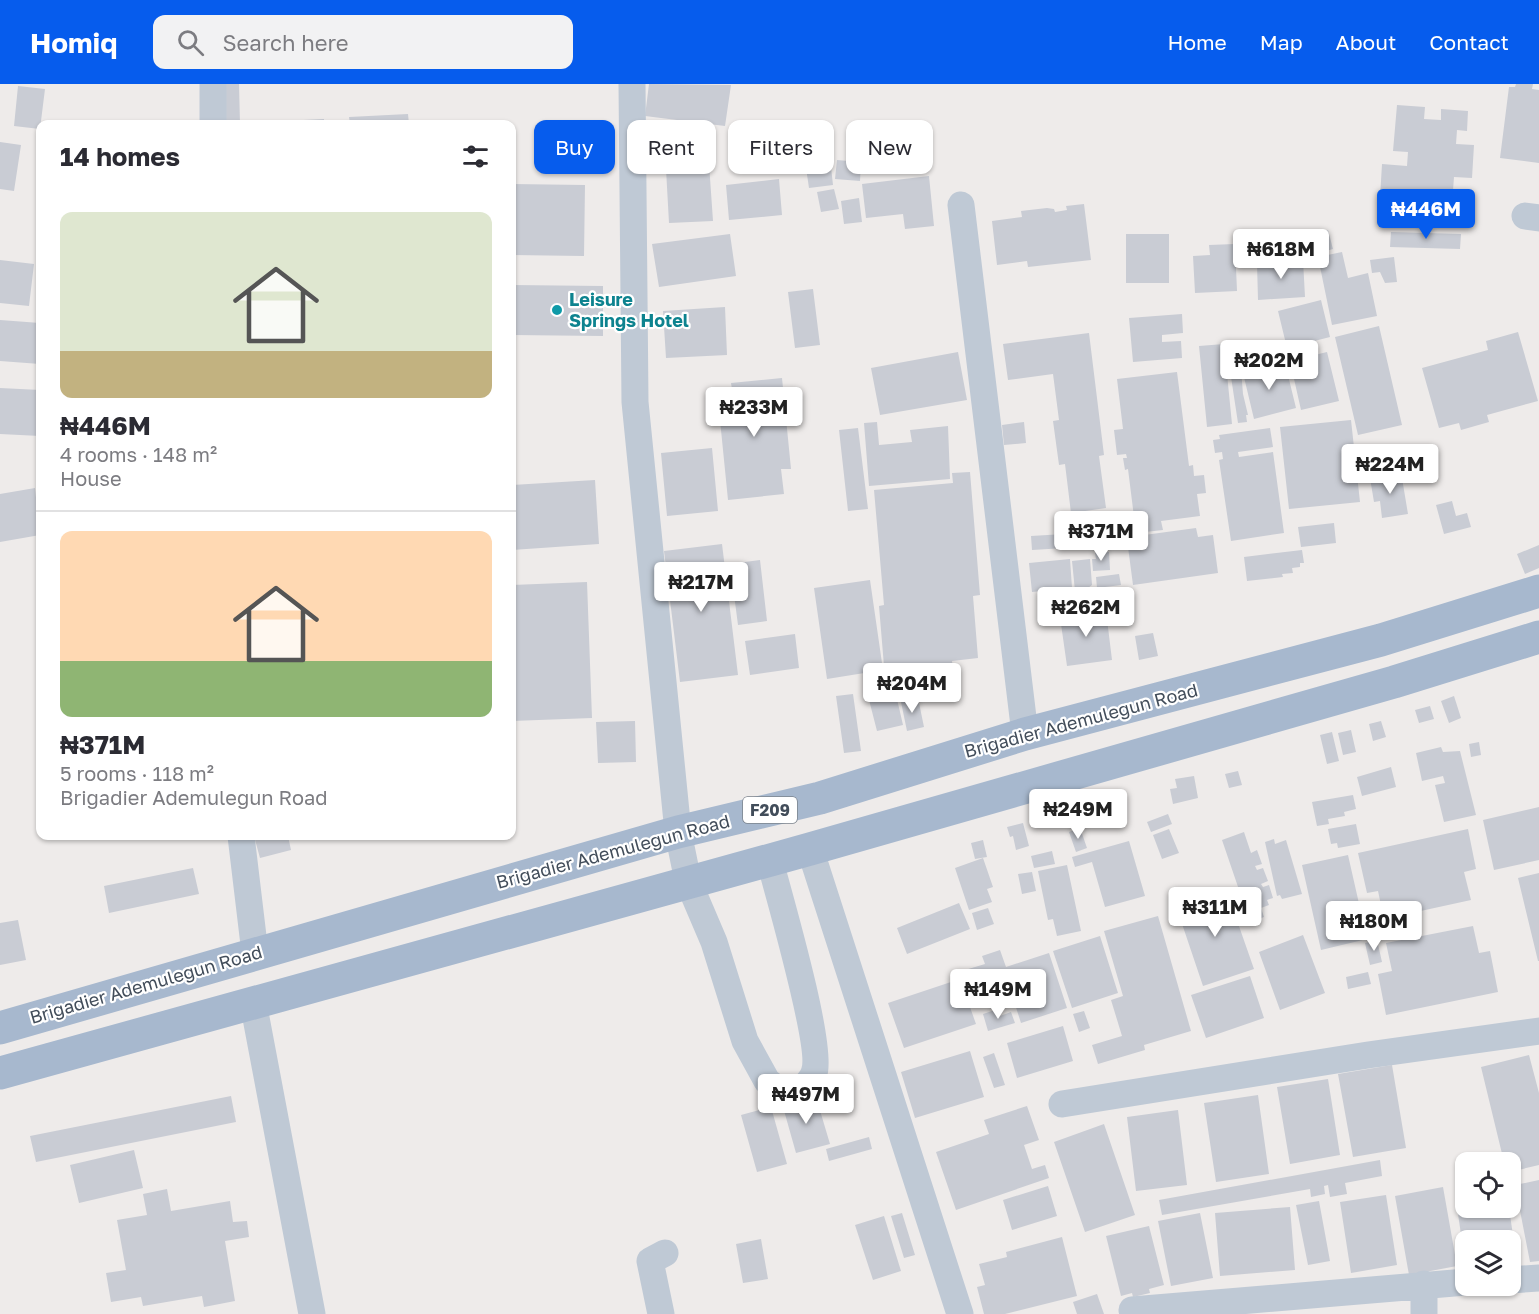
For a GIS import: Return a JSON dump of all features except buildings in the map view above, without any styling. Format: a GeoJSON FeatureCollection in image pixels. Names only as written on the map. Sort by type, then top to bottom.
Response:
{"type":"FeatureCollection","features":[{"type":"Feature","properties":{"kind":"main road","name":"Brigadier Ademulegun Road"},"geometry":{"type":"LineString","coordinates":[[0,1028],[678,832],[820,798],[1025,734],[1381,640],[1539,591]]}},
{"type":"Feature","properties":{"kind":"main road"},"geometry":{"type":"LineString","coordinates":[[0,1073],[769,858],[810,849],[1394,682],[1539,637]]}},
{"type":"Feature","properties":{"kind":"street"},"geometry":{"type":"LineString","coordinates":[[213,84],[213,120]]}},
{"type":"Feature","properties":{"kind":"street"},"geometry":{"type":"LineString","coordinates":[[632,84],[635,402],[678,832],[688,881],[714,942],[750,1051],[767,1082],[783,1093],[801,1091],[815,1072],[816,1050],[798,967],[769,858]]}},
{"type":"Feature","properties":{"kind":"street"},"geometry":{"type":"LineString","coordinates":[[961,205],[1025,734]]}},
{"type":"Feature","properties":{"kind":"street"},"geometry":{"type":"LineString","coordinates":[[241,840],[255,953]]}},
{"type":"Feature","properties":{"kind":"street"},"geometry":{"type":"LineString","coordinates":[[810,849],[960,1314]]}},
{"type":"Feature","properties":{"kind":"street"},"geometry":{"type":"LineString","coordinates":[[253,1002],[312,1314]]}},
{"type":"Feature","properties":{"kind":"street"},"geometry":{"type":"LineString","coordinates":[[1062,1104],[1356,1057],[1539,1031]]}},
{"type":"Feature","properties":{"kind":"street"},"geometry":{"type":"LineString","coordinates":[[661,1314],[650,1261],[665,1253]]}},
{"type":"Feature","properties":{"kind":"street"},"geometry":{"type":"LineString","coordinates":[[1521,1279],[1539,1278]]}},
{"type":"Feature","properties":{"kind":"street"},"geometry":{"type":"LineString","coordinates":[[1132,1310],[1455,1283]]}},
{"type":"Feature","properties":{"kind":"street"},"geometry":{"type":"LineString","coordinates":[[1424,1284],[1424,1314]]}},
{"type":"Feature","properties":{"kind":"place","name":"Leisure Springs Hotel"},"geometry":{"type":"Point","coordinates":[557,310]}}]}
